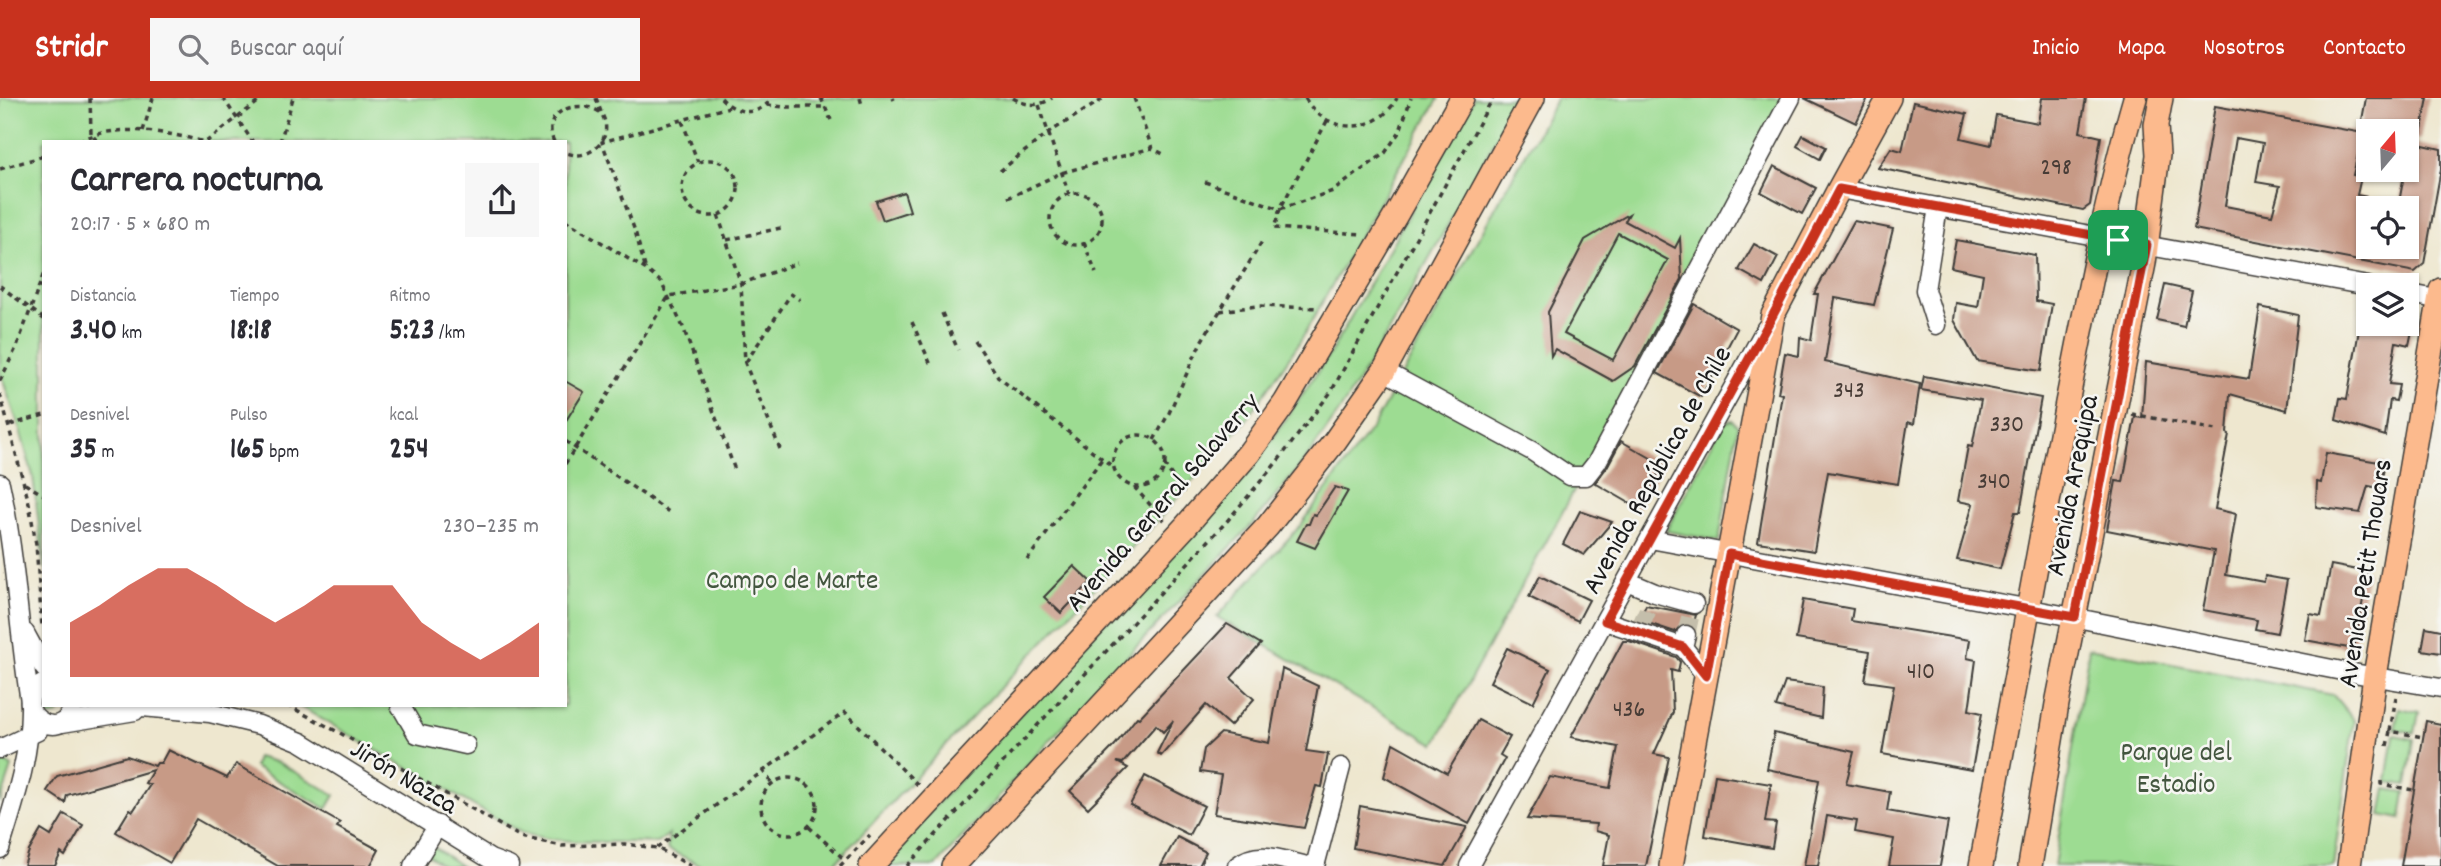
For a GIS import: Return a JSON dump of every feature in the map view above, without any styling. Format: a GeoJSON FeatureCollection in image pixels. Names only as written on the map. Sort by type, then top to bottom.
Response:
{"type":"FeatureCollection","features":[{"type":"Feature","properties":{"kind":"main road","name":"Avenida General Salaverry"},"geometry":{"type":"LineString","coordinates":[[871,866],[1185,527],[1249,453],[1285,403],[1462,98]]}},
{"type":"Feature","properties":{"kind":"main road"},"geometry":{"type":"LineString","coordinates":[[953,866],[1268,526],[1335,441],[1384,371],[1533,98]]}},
{"type":"Feature","properties":{"kind":"main road","name":"Avenida República de Chile"},"geometry":{"type":"LineString","coordinates":[[1773,315],[1889,98]]}},
{"type":"Feature","properties":{"kind":"main road","name":"Avenida Arequipa"},"geometry":{"type":"LineString","coordinates":[[1981,866],[2027,609],[2128,98]]}},
{"type":"Feature","properties":{"kind":"main road","name":"Avenida Arequipa"},"geometry":{"type":"LineString","coordinates":[[2117,160],[2135,98]]}},
{"type":"Feature","properties":{"kind":"main road","name":"Avenida Arequipa"},"geometry":{"type":"LineString","coordinates":[[2030,866],[2147,245],[2158,155],[2156,125],[2161,98]]}},
{"type":"Feature","properties":{"kind":"main road","name":"Avenida Arequipa"},"geometry":{"type":"LineString","coordinates":[[2158,155],[2170,129],[2177,98]]}},
{"type":"Feature","properties":{"kind":"main road","name":"Avenida Petit Thouars"},"geometry":{"type":"LineString","coordinates":[[2349,866],[2375,676],[2440,297]]}},
{"type":"Feature","properties":{"kind":"main road"},"geometry":{"type":"LineString","coordinates":[[1671,866],[1773,315]]}},
{"type":"Feature","properties":{"kind":"street"},"geometry":{"type":"LineString","coordinates":[[1384,371],[1532,451],[1569,476],[1586,475],[1597,462],[1791,98]]}},
{"type":"Feature","properties":{"kind":"street"},"geometry":{"type":"LineString","coordinates":[[1839,189],[2356,284]]}},
{"type":"Feature","properties":{"kind":"street"},"geometry":{"type":"LineString","coordinates":[[1936,325],[1925,290],[1938,207]]}},
{"type":"Feature","properties":{"kind":"street"},"geometry":{"type":"LineString","coordinates":[[2419,295],[2440,297]]}},
{"type":"Feature","properties":{"kind":"street","name":"Avenida República de Chile"},"geometry":{"type":"LineString","coordinates":[[1469,866],[1773,315]]}},
{"type":"Feature","properties":{"kind":"street"},"geometry":{"type":"LineString","coordinates":[[0,483],[21,623],[21,650],[33,715],[43,723],[59,724],[71,713],[72,707]]}},
{"type":"Feature","properties":{"kind":"street"},"geometry":{"type":"LineString","coordinates":[[1650,539],[2441,688]]}},
{"type":"Feature","properties":{"kind":"street"},"geometry":{"type":"LineString","coordinates":[[1627,581],[1652,599],[1693,609],[1722,591]]}},
{"type":"Feature","properties":{"kind":"street"},"geometry":{"type":"LineString","coordinates":[[1605,621],[1685,641],[1706,676]]}},
{"type":"Feature","properties":{"kind":"street"},"geometry":{"type":"LineString","coordinates":[[21,623],[42,665]]}},
{"type":"Feature","properties":{"kind":"street"},"geometry":{"type":"LineString","coordinates":[[0,849],[21,781],[30,734],[30,705],[36,689],[42,685]]}},
{"type":"Feature","properties":{"kind":"street","name":"Jirón Nazca"},"geometry":{"type":"LineString","coordinates":[[134,707],[210,713],[235,718],[302,743],[490,859],[509,866]]}},
{"type":"Feature","properties":{"kind":"street"},"geometry":{"type":"LineString","coordinates":[[401,707],[417,734],[466,745]]}},
{"type":"Feature","properties":{"kind":"street","name":"Jirón Nazca"},"geometry":{"type":"LineString","coordinates":[[0,749],[30,734],[59,724],[149,709]]}},
{"type":"Feature","properties":{"kind":"street"},"geometry":{"type":"LineString","coordinates":[[1239,866],[1246,859],[1258,856],[1306,866],[1341,767]]}},
{"type":"Feature","properties":{"kind":"street"},"geometry":{"type":"LineString","coordinates":[[413,866],[438,825]]}},
{"type":"Feature","properties":{"kind":"street"},"geometry":{"type":"LineString","coordinates":[[1239,866],[1248,866]]}},
{"type":"Feature","properties":{"kind":"path"},"geometry":{"type":"LineString","coordinates":[[90,98],[91,134],[96,140]]}},
{"type":"Feature","properties":{"kind":"path"},"geometry":{"type":"LineString","coordinates":[[143,131],[153,98]]}},
{"type":"Feature","properties":{"kind":"path"},"geometry":{"type":"LineString","coordinates":[[223,98],[252,140]]}},
{"type":"Feature","properties":{"kind":"path"},"geometry":{"type":"LineString","coordinates":[[208,140],[263,98]]}},
{"type":"Feature","properties":{"kind":"path"},"geometry":{"type":"LineString","coordinates":[[281,140],[293,98]]}},
{"type":"Feature","properties":{"kind":"path"},"geometry":{"type":"LineString","coordinates":[[567,154],[589,154],[602,142],[606,132],[596,98]]}},
{"type":"Feature","properties":{"kind":"path"},"geometry":{"type":"LineString","coordinates":[[721,98],[729,107],[742,112],[755,111],[767,105],[772,98]]}},
{"type":"Feature","properties":{"kind":"path"},"geometry":{"type":"LineString","coordinates":[[821,98],[831,120]]}},
{"type":"Feature","properties":{"kind":"path"},"geometry":{"type":"LineString","coordinates":[[860,98],[862,105]]}},
{"type":"Feature","properties":{"kind":"path"},"geometry":{"type":"LineString","coordinates":[[1013,98],[1030,105],[1052,98]]}},
{"type":"Feature","properties":{"kind":"path"},"geometry":{"type":"LineString","coordinates":[[1000,171],[1048,133],[1105,98]]}},
{"type":"Feature","properties":{"kind":"path"},"geometry":{"type":"LineString","coordinates":[[1134,98],[1152,148],[1165,155]]}},
{"type":"Feature","properties":{"kind":"path"},"geometry":{"type":"LineString","coordinates":[[1305,98],[1327,121],[1349,127],[1371,123],[1389,110],[1397,98]]}},
{"type":"Feature","properties":{"kind":"path"},"geometry":{"type":"LineString","coordinates":[[1206,182],[1280,209],[1332,191],[1385,153],[1400,131],[1411,98]]}},
{"type":"Feature","properties":{"kind":"path"},"geometry":{"type":"LineString","coordinates":[[553,140],[551,135],[553,117],[566,104],[585,102],[594,106],[601,114]]}},
{"type":"Feature","properties":{"kind":"path"},"geometry":{"type":"LineString","coordinates":[[1040,104],[1069,194]]}},
{"type":"Feature","properties":{"kind":"path"},"geometry":{"type":"LineString","coordinates":[[767,105],[824,107]]}},
{"type":"Feature","properties":{"kind":"path"},"geometry":{"type":"LineString","coordinates":[[602,142],[729,107]]}},
{"type":"Feature","properties":{"kind":"path"},"geometry":{"type":"LineString","coordinates":[[682,121],[698,162]]}},
{"type":"Feature","properties":{"kind":"path"},"geometry":{"type":"LineString","coordinates":[[1327,121],[1280,209],[1274,228],[1327,233],[1370,232]]}},
{"type":"Feature","properties":{"kind":"path"},"geometry":{"type":"LineString","coordinates":[[82,140],[91,134],[143,131],[196,140]]}},
{"type":"Feature","properties":{"kind":"path"},"geometry":{"type":"LineString","coordinates":[[602,142],[635,231],[645,269]]}},
{"type":"Feature","properties":{"kind":"path"},"geometry":{"type":"LineString","coordinates":[[1008,198],[1061,173],[1152,148]]}},
{"type":"Feature","properties":{"kind":"path"},"geometry":{"type":"LineString","coordinates":[[0,169],[42,157]]}},
{"type":"Feature","properties":{"kind":"path"},"geometry":{"type":"LineString","coordinates":[[717,160],[725,164],[737,178],[739,187],[733,204],[718,215],[700,214],[686,202],[682,193],[685,175],[698,162],[717,160]]}},
{"type":"Feature","properties":{"kind":"path"},"geometry":{"type":"LineString","coordinates":[[1069,194],[1086,195],[1099,208],[1101,225],[1097,233],[1084,243],[1076,245],[1060,240],[1051,226],[1051,210],[1061,197],[1069,194]]}},
{"type":"Feature","properties":{"kind":"path"},"geometry":{"type":"LineString","coordinates":[[718,215],[741,284],[745,363],[779,449]]}},
{"type":"Feature","properties":{"kind":"path"},"geometry":{"type":"LineString","coordinates":[[567,221],[645,269],[661,282],[683,327],[736,473]]}},
{"type":"Feature","properties":{"kind":"path"},"geometry":{"type":"LineString","coordinates":[[727,240],[785,227]]}},
{"type":"Feature","properties":{"kind":"path"},"geometry":{"type":"LineString","coordinates":[[1154,440],[1201,342],[1263,240]]}},
{"type":"Feature","properties":{"kind":"path"},"geometry":{"type":"LineString","coordinates":[[1084,243],[1096,273]]}},
{"type":"Feature","properties":{"kind":"path"},"geometry":{"type":"LineString","coordinates":[[567,461],[669,296],[741,284],[797,262]]}},
{"type":"Feature","properties":{"kind":"path"},"geometry":{"type":"LineString","coordinates":[[0,381],[18,346],[29,308],[42,278]]}},
{"type":"Feature","properties":{"kind":"path"},"geometry":{"type":"LineString","coordinates":[[0,286],[42,318]]}},
{"type":"Feature","properties":{"kind":"path"},"geometry":{"type":"LineString","coordinates":[[745,363],[791,294],[800,300]]}},
{"type":"Feature","properties":{"kind":"path"},"geometry":{"type":"LineString","coordinates":[[1220,311],[1257,306],[1326,308]]}},
{"type":"Feature","properties":{"kind":"path"},"geometry":{"type":"LineString","coordinates":[[942,313],[958,350]]}},
{"type":"Feature","properties":{"kind":"path"},"geometry":{"type":"LineString","coordinates":[[912,322],[931,365]]}},
{"type":"Feature","properties":{"kind":"path"},"geometry":{"type":"LineString","coordinates":[[975,341],[999,378],[1114,467],[1121,480],[1134,487],[1165,521],[1172,513]]}},
{"type":"Feature","properties":{"kind":"path"},"geometry":{"type":"LineString","coordinates":[[0,394],[25,484],[36,544],[42,622]]}},
{"type":"Feature","properties":{"kind":"path"},"geometry":{"type":"LineString","coordinates":[[2115,411],[2216,430]]}},
{"type":"Feature","properties":{"kind":"path"},"geometry":{"type":"LineString","coordinates":[[10,425],[42,416]]}},
{"type":"Feature","properties":{"kind":"path"},"geometry":{"type":"LineString","coordinates":[[1114,467],[1115,450],[1128,438],[1137,435],[1154,440],[1160,447],[1164,464],[1187,498],[1179,505]]}},
{"type":"Feature","properties":{"kind":"path"},"geometry":{"type":"LineString","coordinates":[[567,442],[669,512]]}},
{"type":"Feature","properties":{"kind":"path"},"geometry":{"type":"LineString","coordinates":[[1027,560],[1102,459]]}},
{"type":"Feature","properties":{"kind":"path"},"geometry":{"type":"LineString","coordinates":[[1134,487],[1151,484],[1162,472],[1164,464]]}},
{"type":"Feature","properties":{"kind":"path"},"geometry":{"type":"LineString","coordinates":[[25,484],[42,494]]}},
{"type":"Feature","properties":{"kind":"path"},"geometry":{"type":"LineString","coordinates":[[2385,757],[2401,681]]}},
{"type":"Feature","properties":{"kind":"path"},"geometry":{"type":"LineString","coordinates":[[291,707],[521,837],[562,846],[625,844],[657,848],[691,866]]}},
{"type":"Feature","properties":{"kind":"path"},"geometry":{"type":"LineString","coordinates":[[657,848],[845,712],[933,800]]}},
{"type":"Feature","properties":{"kind":"path"},"geometry":{"type":"LineString","coordinates":[[2390,731],[2423,737]]}},
{"type":"Feature","properties":{"kind":"path"},"geometry":{"type":"LineString","coordinates":[[762,770],[772,783]]}},
{"type":"Feature","properties":{"kind":"path"},"geometry":{"type":"LineString","coordinates":[[2383,770],[2381,783],[2413,790]]}},
{"type":"Feature","properties":{"kind":"path"},"geometry":{"type":"LineString","coordinates":[[783,778],[796,779],[807,784],[815,793],[818,805],[816,817],[809,827],[800,833],[780,834],[764,820],[761,800],[772,783],[783,778]]}},
{"type":"Feature","properties":{"kind":"path"},"geometry":{"type":"LineString","coordinates":[[809,827],[845,860]]}},
{"type":"Feature","properties":{"kind":"path"},"geometry":{"type":"LineString","coordinates":[[840,866],[873,832]]}},
{"type":"Feature","properties":{"kind":"green space","name":"Campo de Marte"},"geometry":{"type":"Polygon","coordinates":[[[2,98],[1439,98],[1299,343],[1247,419],[1149,530],[832,866],[702,866],[667,849],[669,834],[657,843],[556,840],[522,833],[301,707],[567,707],[567,140],[42,140],[42,552],[33,476],[0,372],[2,98]]]}},
{"type":"Feature","properties":{"kind":"green space"},"geometry":{"type":"Polygon","coordinates":[[[1474,98],[1519,98],[1376,353],[1303,463],[1255,521],[1102,683],[936,866],[880,866],[1272,440],[1334,347],[1474,98]]]}},
{"type":"Feature","properties":{"kind":"green space"},"geometry":{"type":"Polygon","coordinates":[[[1557,98],[1790,98],[1435,744],[1217,617],[1300,526],[1373,426],[1557,98]]]}},
{"type":"Feature","properties":{"kind":"green space"},"geometry":{"type":"Polygon","coordinates":[[[1732,420],[1738,426],[1719,541],[1666,531],[1723,423],[1732,420]]]}},
{"type":"Feature","properties":{"kind":"green space","name":"Parque del Estadio"},"geometry":{"type":"Polygon","coordinates":[[[2089,648],[2333,695],[2354,720],[2333,866],[2054,866],[2089,648]]]}},
{"type":"Feature","properties":{"kind":"green space"},"geometry":{"type":"Polygon","coordinates":[[[42,694],[42,707],[62,707],[58,714],[50,717],[39,710],[38,698],[42,694]]]}},
{"type":"Feature","properties":{"kind":"green space"},"geometry":{"type":"Polygon","coordinates":[[[2399,708],[2419,712],[2415,733],[2395,729],[2399,708]]]}},
{"type":"Feature","properties":{"kind":"green space"},"geometry":{"type":"Polygon","coordinates":[[[2394,735],[2414,739],[2407,785],[2387,782],[2394,735]]]}},
{"type":"Feature","properties":{"kind":"green space"},"geometry":{"type":"Polygon","coordinates":[[[257,757],[279,763],[335,795],[327,809],[254,767],[257,757]]]}},
{"type":"Feature","properties":{"kind":"green space"},"geometry":{"type":"Polygon","coordinates":[[[0,761],[12,767],[0,803],[0,761]]]}},
{"type":"Feature","properties":{"kind":"green space"},"geometry":{"type":"Polygon","coordinates":[[[2386,789],[2405,792],[2401,819],[2381,815],[2386,789]]]}},
{"type":"Feature","properties":{"kind":"green space"},"geometry":{"type":"Polygon","coordinates":[[[432,846],[461,866],[443,866],[427,854],[432,846]]]}},
{"type":"Feature","properties":{"kind":"building"},"geometry":{"type":"Polygon","coordinates":[[[1804,98],[1868,98],[1856,123],[1804,98]]]}},
{"type":"Feature","properties":{"kind":"building"},"geometry":{"type":"Polygon","coordinates":[[[2042,98],[2086,98],[2080,132],[2101,137],[2090,205],[2083,210],[1878,168],[1891,148],[1902,151],[1913,102],[1967,114],[1961,138],[1991,145],[1996,115],[2038,123],[2042,98]]]}},
{"type":"Feature","properties":{"kind":"building"},"geometry":{"type":"Polygon","coordinates":[[[2366,98],[2428,98],[2420,140],[2419,119],[2362,119],[2366,98]]]}},
{"type":"Feature","properties":{"kind":"building"},"geometry":{"type":"Polygon","coordinates":[[[2215,106],[2356,132],[2356,162],[2353,175],[2356,176],[2356,182],[2360,182],[2357,195],[2362,196],[2356,196],[2356,259],[2419,259],[2419,196],[2400,196],[2403,182],[2419,182],[2419,144],[2441,149],[2441,169],[2424,264],[2415,272],[2194,229],[2215,106]],[[2236,138],[2225,206],[2272,215],[2280,186],[2256,182],[2263,143],[2236,138]]]}},
{"type":"Feature","properties":{"kind":"building"},"geometry":{"type":"Polygon","coordinates":[[[1803,135],[1826,147],[1820,159],[1797,146],[1803,135]]]}},
{"type":"Feature","properties":{"kind":"building"},"geometry":{"type":"Polygon","coordinates":[[[1774,166],[1816,188],[1802,214],[1761,192],[1774,166]]]}},
{"type":"Feature","properties":{"kind":"building"},"geometry":{"type":"Polygon","coordinates":[[[904,192],[910,211],[883,220],[876,201],[904,192]]]}},
{"type":"Feature","properties":{"kind":"building"},"geometry":{"type":"Polygon","coordinates":[[[1629,214],[1625,221],[1675,248],[1680,238],[1682,279],[1635,366],[1613,381],[1555,349],[1551,356],[1548,312],[1585,240],[1629,214]],[[1618,233],[1564,334],[1613,360],[1668,260],[1618,233]]]}},
{"type":"Feature","properties":{"kind":"building"},"geometry":{"type":"Polygon","coordinates":[[[1854,221],[1893,229],[1874,305],[1835,298],[1825,362],[1920,384],[1914,424],[1908,422],[1898,484],[1828,472],[1814,551],[1758,542],[1782,394],[1778,393],[1785,353],[1799,356],[1800,337],[1811,340],[1818,294],[1814,294],[1854,221]]]}},
{"type":"Feature","properties":{"kind":"building"},"geometry":{"type":"Polygon","coordinates":[[[1956,240],[2035,255],[2036,301],[2052,304],[2041,371],[1977,361],[1954,320],[1956,303],[1978,307],[1983,274],[1951,267],[1956,240]]]}},
{"type":"Feature","properties":{"kind":"building"},"geometry":{"type":"Polygon","coordinates":[[[1754,244],[1778,257],[1764,284],[1739,270],[1754,244]]]}},
{"type":"Feature","properties":{"kind":"building"},"geometry":{"type":"Polygon","coordinates":[[[2165,285],[2192,291],[2184,326],[2157,320],[2165,285]]]}},
{"type":"Feature","properties":{"kind":"building"},"geometry":{"type":"Polygon","coordinates":[[[1694,304],[1737,329],[1701,397],[1657,373],[1694,304]]]}},
{"type":"Feature","properties":{"kind":"building"},"geometry":{"type":"Polygon","coordinates":[[[2260,307],[2298,315],[2287,410],[2230,394],[2229,434],[2215,509],[2236,514],[2226,575],[2264,582],[2265,576],[2287,580],[2277,633],[2255,629],[2257,620],[2203,610],[2214,551],[2107,530],[2116,481],[2123,482],[2135,417],[2142,418],[2146,362],[2249,379],[2260,307]]]}},
{"type":"Feature","properties":{"kind":"building"},"geometry":{"type":"Polygon","coordinates":[[[2358,336],[2411,336],[2409,345],[2396,342],[2389,384],[2399,385],[2396,401],[2390,400],[2385,436],[2336,420],[2340,398],[2347,399],[2358,336]]]}},
{"type":"Feature","properties":{"kind":"building"},"geometry":{"type":"Polygon","coordinates":[[[1924,376],[2041,398],[2020,512],[2015,512],[2000,569],[1957,560],[1973,504],[1958,501],[1968,446],[1972,447],[1981,400],[1921,390],[1924,376]]]}},
{"type":"Feature","properties":{"kind":"building"},"geometry":{"type":"Polygon","coordinates":[[[567,382],[584,392],[567,419],[567,382]]]}},
{"type":"Feature","properties":{"kind":"building"},"geometry":{"type":"Polygon","coordinates":[[[1621,441],[1663,465],[1638,508],[1595,483],[1621,441]]]}},
{"type":"Feature","properties":{"kind":"building"},"geometry":{"type":"Polygon","coordinates":[[[2326,453],[2385,463],[2380,488],[2368,486],[2360,513],[2316,507],[2317,482],[2321,483],[2326,453]]]}},
{"type":"Feature","properties":{"kind":"building"},"geometry":{"type":"Polygon","coordinates":[[[1335,487],[1348,491],[1315,548],[1297,541],[1313,514],[1316,515],[1335,487]]]}},
{"type":"Feature","properties":{"kind":"building"},"geometry":{"type":"Polygon","coordinates":[[[1580,511],[1612,522],[1584,555],[1563,544],[1580,511]]]}},
{"type":"Feature","properties":{"kind":"building"},"geometry":{"type":"Polygon","coordinates":[[[2331,565],[2368,572],[2354,649],[2305,640],[2310,614],[2321,616],[2331,565]]]}},
{"type":"Feature","properties":{"kind":"building"},"geometry":{"type":"Polygon","coordinates":[[[1074,566],[1091,582],[1061,613],[1044,597],[1074,566]]]}},
{"type":"Feature","properties":{"kind":"building"},"geometry":{"type":"Polygon","coordinates":[[[1540,576],[1589,600],[1578,621],[1529,597],[1540,576]]]}},
{"type":"Feature","properties":{"kind":"building"},"geometry":{"type":"Polygon","coordinates":[[[1803,600],[1853,609],[1851,621],[1970,640],[1967,658],[1976,660],[1969,710],[1982,713],[1972,770],[1882,754],[1894,685],[1865,681],[1870,651],[1796,639],[1803,600]]]}},
{"type":"Feature","properties":{"kind":"building"},"geometry":{"type":"Polygon","coordinates":[[[1646,605],[1696,615],[1693,626],[1682,624],[1675,632],[1639,620],[1646,605]]]}},
{"type":"Feature","properties":{"kind":"building"},"geometry":{"type":"Polygon","coordinates":[[[1227,624],[1261,644],[1231,678],[1254,699],[1230,726],[1206,705],[1161,756],[1157,753],[1173,721],[1163,732],[1156,725],[1123,763],[1117,762],[1128,768],[1088,808],[1070,791],[1227,624]]]}},
{"type":"Feature","properties":{"kind":"building"},"geometry":{"type":"Polygon","coordinates":[[[2426,627],[2441,630],[2441,653],[2422,650],[2426,627]]]}},
{"type":"Feature","properties":{"kind":"building"},"geometry":{"type":"Polygon","coordinates":[[[1623,641],[1676,657],[1680,662],[1678,672],[1671,670],[1673,712],[1654,754],[1669,757],[1646,866],[1603,866],[1609,835],[1595,831],[1596,824],[1527,819],[1550,777],[1610,788],[1618,747],[1571,737],[1623,641]]]}},
{"type":"Feature","properties":{"kind":"building"},"geometry":{"type":"Polygon","coordinates":[[[1507,648],[1550,669],[1533,703],[1490,682],[1507,648]]]}},
{"type":"Feature","properties":{"kind":"building"},"geometry":{"type":"Polygon","coordinates":[[[1282,669],[1318,686],[1306,751],[1328,754],[1322,787],[1316,786],[1304,828],[1214,814],[1221,775],[1200,772],[1204,749],[1221,733],[1269,743],[1282,669]]]}},
{"type":"Feature","properties":{"kind":"building"},"geometry":{"type":"Polygon","coordinates":[[[1785,682],[1823,687],[1821,718],[1776,707],[1785,682]]]}},
{"type":"Feature","properties":{"kind":"building"},"geometry":{"type":"Polygon","coordinates":[[[1478,720],[1510,737],[1500,755],[1505,758],[1469,824],[1384,777],[1393,743],[1447,773],[1478,720]]]}},
{"type":"Feature","properties":{"kind":"building"},"geometry":{"type":"Polygon","coordinates":[[[2426,721],[2441,724],[2441,866],[2401,866],[2426,721]]]}},
{"type":"Feature","properties":{"kind":"building"},"geometry":{"type":"Polygon","coordinates":[[[1774,733],[1854,752],[1846,784],[1890,792],[1887,811],[1948,822],[1940,866],[1889,866],[1894,839],[1855,832],[1857,821],[1827,816],[1818,866],[1804,866],[1819,780],[1767,769],[1774,733]]]}},
{"type":"Feature","properties":{"kind":"building"},"geometry":{"type":"Polygon","coordinates":[[[168,750],[227,778],[236,764],[340,823],[337,827],[379,850],[370,866],[278,866],[196,819],[170,863],[116,832],[130,809],[133,811],[150,785],[145,783],[153,770],[67,795],[65,803],[47,791],[57,776],[127,756],[155,766],[161,763],[168,750]]]}},
{"type":"Feature","properties":{"kind":"building"},"geometry":{"type":"Polygon","coordinates":[[[1715,775],[1771,784],[1765,822],[1776,823],[1772,848],[1705,836],[1715,775]]]}},
{"type":"Feature","properties":{"kind":"building"},"geometry":{"type":"Polygon","coordinates":[[[1145,776],[1204,806],[1189,835],[1130,805],[1145,776]]]}},
{"type":"Feature","properties":{"kind":"building"},"geometry":{"type":"Polygon","coordinates":[[[1360,806],[1467,827],[1445,866],[1353,848],[1360,806]]]}},
{"type":"Feature","properties":{"kind":"building"},"geometry":{"type":"Polygon","coordinates":[[[64,814],[83,825],[65,856],[61,853],[55,866],[24,866],[41,830],[51,836],[64,814]]]}},
{"type":"Feature","properties":{"kind":"building"},"geometry":{"type":"Polygon","coordinates":[[[1177,837],[1206,852],[1199,866],[1161,866],[1177,837]]]}},
{"type":"Feature","properties":{"kind":"tunnel"},"geometry":{"type":"LineString","coordinates":[[1640,627],[1650,605]]}},
{"type":"Feature","properties":{"kind":"tunnel"},"geometry":{"type":"LineString","coordinates":[[1686,635],[1691,613]]}},
{"type":"Feature","properties":{"kind":"route"},"geometry":{"type":"LineString","coordinates":[[1839,189],[2118,240],[2147,245],[2075,617],[1729,554],[1706,676],[1683,647],[1605,621],[1839,189]]}}]}
